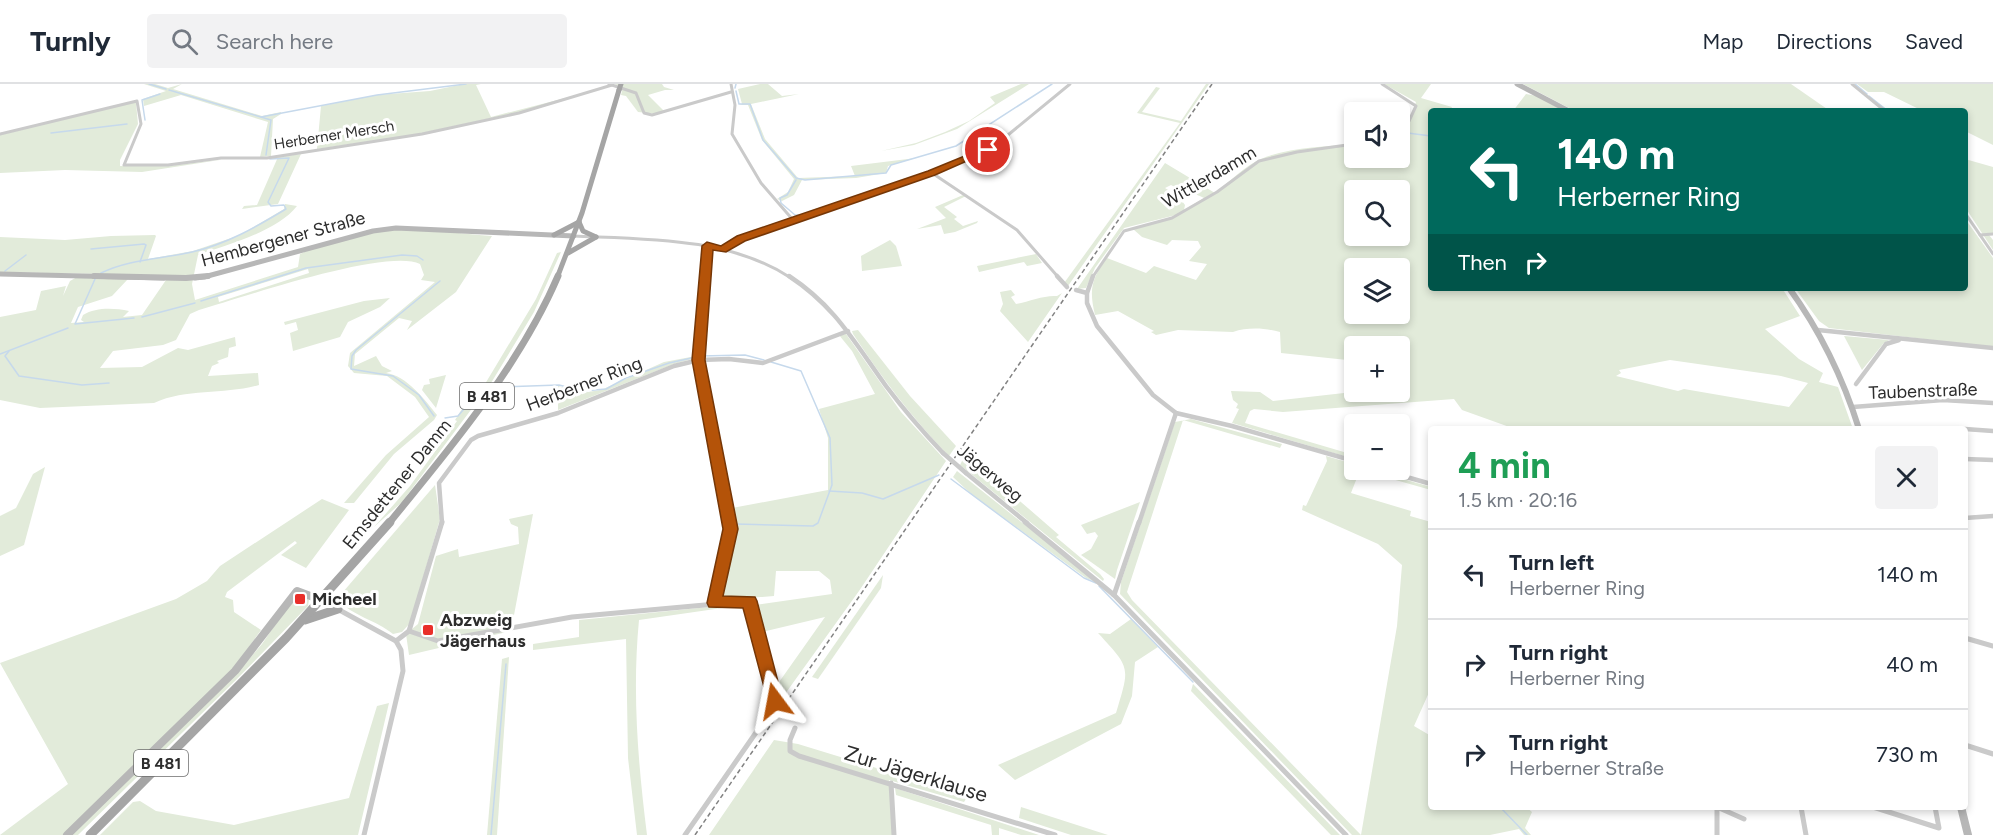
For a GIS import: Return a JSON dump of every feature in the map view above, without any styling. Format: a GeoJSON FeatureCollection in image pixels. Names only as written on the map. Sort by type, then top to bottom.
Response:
{"type":"FeatureCollection","features":[{"type":"Feature","properties":{"kind":"main road","name":"Emsdettener Damm"},"geometry":{"type":"LineString","coordinates":[[90,835],[301,622],[372,545],[430,474],[495,384],[525,338],[553,286],[579,222],[620,87]]}},
{"type":"Feature","properties":{"kind":"main road"},"geometry":{"type":"LineString","coordinates":[[554,235],[579,222],[584,231],[596,237]]}},
{"type":"Feature","properties":{"kind":"main road"},"geometry":{"type":"LineString","coordinates":[[566,254],[596,237]]}},
{"type":"Feature","properties":{"kind":"main road"},"geometry":{"type":"LineString","coordinates":[[301,622],[322,612],[338,609]]}},
{"type":"Feature","properties":{"kind":"street"},"geometry":{"type":"LineString","coordinates":[[731,84],[735,105],[732,134],[761,183],[793,220]]}},
{"type":"Feature","properties":{"kind":"street"},"geometry":{"type":"LineString","coordinates":[[722,249],[741,238],[932,173],[988,150],[1053,94],[1070,84]]}},
{"type":"Feature","properties":{"kind":"street"},"geometry":{"type":"LineString","coordinates":[[1382,84],[1410,102]]}},
{"type":"Feature","properties":{"kind":"street"},"geometry":{"type":"LineString","coordinates":[[1517,84],[1563,108]]}},
{"type":"Feature","properties":{"kind":"street"},"geometry":{"type":"LineString","coordinates":[[1852,84],[1881,108]]}},
{"type":"Feature","properties":{"kind":"street","name":"Herberner Mersch"},"geometry":{"type":"LineString","coordinates":[[0,134],[136,101],[141,124],[123,164],[126,166],[168,165],[233,158],[267,158],[422,134],[528,111],[610,85],[636,93],[644,113],[652,115],[731,92]]}},
{"type":"Feature","properties":{"kind":"street"},"geometry":{"type":"LineString","coordinates":[[1410,102],[1416,106],[1410,119]]}},
{"type":"Feature","properties":{"kind":"street","name":"Wittlerdamm"},"geometry":{"type":"LineString","coordinates":[[1087,293],[1097,267],[1124,231],[1172,218],[1217,192],[1259,161],[1297,152],[1344,145]]}},
{"type":"Feature","properties":{"kind":"street"},"geometry":{"type":"LineString","coordinates":[[932,173],[1017,230],[1067,287]]}},
{"type":"Feature","properties":{"kind":"street"},"geometry":{"type":"LineString","coordinates":[[1968,217],[1993,254]]}},
{"type":"Feature","properties":{"kind":"street","name":"Hembergener Straße"},"geometry":{"type":"LineString","coordinates":[[0,274],[204,277],[373,231],[396,228],[574,236]]}},
{"type":"Feature","properties":{"kind":"street"},"geometry":{"type":"LineString","coordinates":[[1980,235],[1993,234]]}},
{"type":"Feature","properties":{"kind":"street","name":"Jägerweg"},"geometry":{"type":"LineString","coordinates":[[574,236],[722,249],[762,262],[799,282],[829,307],[893,396],[944,453],[1114,595],[1346,835]]}},
{"type":"Feature","properties":{"kind":"street"},"geometry":{"type":"LineString","coordinates":[[707,246],[699,360],[730,529],[714,603]]}},
{"type":"Feature","properties":{"kind":"street"},"geometry":{"type":"LineString","coordinates":[[1076,290],[1087,293],[1089,312],[1097,326],[1153,395],[1176,412],[1344,459]]}},
{"type":"Feature","properties":{"kind":"street"},"geometry":{"type":"LineString","coordinates":[[1791,291],[1818,330],[1853,407],[1858,426]]}},
{"type":"Feature","properties":{"kind":"street"},"geometry":{"type":"LineString","coordinates":[[1818,330],[1993,348]]}},
{"type":"Feature","properties":{"kind":"street","name":"Herberner Ring"},"geometry":{"type":"LineString","coordinates":[[409,631],[442,519],[439,483],[471,440],[478,435],[558,413],[674,366],[699,360],[729,358],[763,363],[848,331]]}},
{"type":"Feature","properties":{"kind":"street"},"geometry":{"type":"LineString","coordinates":[[1856,384],[1886,345],[1903,339]]}},
{"type":"Feature","properties":{"kind":"street","name":"Taubenstraße"},"geometry":{"type":"LineString","coordinates":[[1853,407],[1943,400],[1993,403]]}},
{"type":"Feature","properties":{"kind":"street"},"geometry":{"type":"LineString","coordinates":[[1114,595],[1176,412]]}},
{"type":"Feature","properties":{"kind":"street"},"geometry":{"type":"LineString","coordinates":[[1968,429],[1993,431]]}},
{"type":"Feature","properties":{"kind":"street"},"geometry":{"type":"LineString","coordinates":[[1968,459],[1993,460]]}},
{"type":"Feature","properties":{"kind":"street"},"geometry":{"type":"LineString","coordinates":[[1410,478],[1428,483]]}},
{"type":"Feature","properties":{"kind":"street"},"geometry":{"type":"LineString","coordinates":[[1968,518],[1993,516]]}},
{"type":"Feature","properties":{"kind":"street"},"geometry":{"type":"LineString","coordinates":[[67,835],[235,671],[297,591],[302,591],[338,609],[396,642],[401,650],[403,671],[364,835]]}},
{"type":"Feature","properties":{"kind":"street"},"geometry":{"type":"LineString","coordinates":[[396,642],[409,631],[438,641],[572,617],[749,601],[775,701],[773,708],[685,835]]}},
{"type":"Feature","properties":{"kind":"street"},"geometry":{"type":"LineString","coordinates":[[1968,639],[1993,646]]}},
{"type":"Feature","properties":{"kind":"street","name":"Zur Jägerklause"},"geometry":{"type":"LineString","coordinates":[[795,728],[790,740],[790,751],[799,756],[1055,835]]}},
{"type":"Feature","properties":{"kind":"street"},"geometry":{"type":"LineString","coordinates":[[1968,746],[1993,754]]}},
{"type":"Feature","properties":{"kind":"street"},"geometry":{"type":"LineString","coordinates":[[891,783],[894,835]]}},
{"type":"Feature","properties":{"kind":"street"},"geometry":{"type":"LineString","coordinates":[[1717,810],[1717,835]]}},
{"type":"Feature","properties":{"kind":"street"},"geometry":{"type":"LineString","coordinates":[[1724,810],[1744,819]]}},
{"type":"Feature","properties":{"kind":"street"},"geometry":{"type":"LineString","coordinates":[[1802,810],[1806,835]]}},
{"type":"Feature","properties":{"kind":"street"},"geometry":{"type":"LineString","coordinates":[[1883,810],[1939,828],[1936,810]]}},
{"type":"Feature","properties":{"kind":"street"},"geometry":{"type":"LineString","coordinates":[[1962,810],[1968,835]]}},
{"type":"Feature","properties":{"kind":"green space"},"geometry":{"type":"Polygon","coordinates":[[[144,84],[155,84],[168,88],[182,84],[173,89],[262,116],[281,112],[273,119],[271,156],[260,157],[268,122],[181,95],[144,106],[143,99],[166,91],[144,84]]]}},
{"type":"Feature","properties":{"kind":"green space"},"geometry":{"type":"Polygon","coordinates":[[[464,84],[481,84],[476,85],[491,117],[600,89],[519,112],[418,134],[317,149],[321,106],[376,95],[430,91],[464,84]]]}},
{"type":"Feature","properties":{"kind":"green space"},"geometry":{"type":"Polygon","coordinates":[[[614,84],[662,84],[674,90],[648,95],[665,112],[657,114],[638,112],[626,96],[621,95],[623,87],[614,84]]]}},
{"type":"Feature","properties":{"kind":"green space"},"geometry":{"type":"Polygon","coordinates":[[[768,84],[782,96],[799,94],[751,104],[765,139],[798,178],[855,176],[851,166],[916,158],[888,166],[886,173],[856,178],[802,180],[794,195],[782,201],[777,199],[788,192],[794,179],[762,140],[748,105],[739,105],[742,104],[738,89],[768,84]]]}},
{"type":"Feature","properties":{"kind":"green space"},"geometry":{"type":"Polygon","coordinates":[[[1021,84],[1029,84],[957,129],[914,145],[881,151],[916,143],[969,121],[995,103],[990,97],[1021,84]]]}},
{"type":"Feature","properties":{"kind":"green space"},"geometry":{"type":"Polygon","coordinates":[[[1206,84],[1209,84],[1068,286],[1064,283],[1180,123],[1137,113],[1156,87],[1160,88],[1142,112],[1181,121],[1206,84]]]}},
{"type":"Feature","properties":{"kind":"green space"},"geometry":{"type":"Polygon","coordinates":[[[1384,84],[1431,84],[1421,98],[1452,107],[1428,108],[1428,291],[1784,291],[1800,316],[1765,329],[1799,359],[1823,373],[1819,382],[1838,387],[1852,426],[1507,426],[1462,410],[1454,399],[1283,412],[1254,409],[1250,411],[1245,423],[1344,452],[1344,456],[1232,423],[1239,409],[1236,408],[1238,404],[1233,400],[1231,391],[1260,392],[1273,401],[1344,393],[1344,402],[1410,402],[1410,336],[1344,336],[1344,360],[1281,353],[1280,332],[1256,329],[1233,332],[1178,330],[1156,335],[1151,332],[1154,331],[1118,311],[1095,315],[1092,298],[1093,285],[1107,258],[1146,273],[1154,266],[1196,280],[1207,264],[1189,261],[1201,247],[1198,241],[1172,240],[1167,245],[1142,237],[1133,229],[1174,218],[1176,215],[1124,228],[1095,268],[1086,288],[1077,289],[1165,163],[1215,193],[1255,162],[1272,155],[1295,150],[1344,145],[1344,168],[1410,168],[1410,116],[1416,102],[1384,84]],[[1171,185],[1165,188],[1179,197],[1185,205],[1184,210],[1204,198],[1196,194],[1171,185]],[[1670,360],[1619,370],[1621,373],[1616,376],[1678,391],[1684,389],[1789,407],[1808,383],[1781,376],[1670,360]]]}},
{"type":"Feature","properties":{"kind":"green space"},"geometry":{"type":"Polygon","coordinates":[[[1523,84],[1791,84],[1826,108],[1569,108],[1523,84]]]}},
{"type":"Feature","properties":{"kind":"green space"},"geometry":{"type":"Polygon","coordinates":[[[1857,84],[1993,84],[1993,145],[1968,132],[1968,108],[1917,108],[1884,92],[1868,92],[1857,84]]]}},
{"type":"Feature","properties":{"kind":"green space"},"geometry":{"type":"Polygon","coordinates":[[[1526,94],[1537,96],[1559,108],[1515,108],[1526,94]]]}},
{"type":"Feature","properties":{"kind":"green space"},"geometry":{"type":"Polygon","coordinates":[[[136,103],[138,124],[120,160],[120,166],[168,166],[226,159],[142,172],[65,170],[0,173],[0,134],[136,103]]]}},
{"type":"Feature","properties":{"kind":"green space"},"geometry":{"type":"Polygon","coordinates":[[[301,154],[278,204],[242,209],[244,206],[257,205],[278,157],[301,154]]]}},
{"type":"Feature","properties":{"kind":"green space"},"geometry":{"type":"Polygon","coordinates":[[[1968,160],[1993,167],[1993,234],[1989,235],[1993,240],[1993,250],[1968,212],[1968,160]]]}},
{"type":"Feature","properties":{"kind":"green space"},"geometry":{"type":"Polygon","coordinates":[[[963,195],[966,196],[944,207],[957,217],[954,219],[963,226],[978,221],[977,223],[944,234],[941,225],[917,229],[946,218],[935,207],[963,195]]]}},
{"type":"Feature","properties":{"kind":"green space"},"geometry":{"type":"Polygon","coordinates":[[[285,204],[297,206],[278,223],[265,230],[198,255],[192,284],[195,300],[298,267],[300,254],[320,246],[379,231],[426,230],[492,236],[456,292],[407,330],[412,321],[399,318],[355,354],[354,366],[376,356],[382,366],[392,371],[386,373],[408,383],[437,415],[394,454],[354,503],[344,503],[386,455],[429,417],[415,397],[387,376],[354,373],[348,366],[350,353],[435,282],[421,280],[424,275],[420,264],[402,261],[346,268],[199,310],[190,314],[176,340],[163,345],[113,351],[100,368],[142,367],[178,348],[188,350],[235,337],[236,346],[229,348],[228,357],[217,361],[219,363],[212,366],[208,376],[258,373],[259,385],[180,395],[154,403],[40,408],[0,400],[0,317],[36,310],[41,291],[66,286],[63,296],[70,281],[77,277],[128,279],[112,296],[78,307],[71,323],[84,322],[81,320],[83,315],[99,309],[129,311],[123,317],[142,315],[166,280],[98,274],[0,272],[0,237],[65,240],[155,235],[148,259],[193,251],[240,235],[284,209],[285,204]],[[308,269],[218,297],[219,302],[309,273],[308,269]]]}},
{"type":"Feature","properties":{"kind":"green space"},"geometry":{"type":"Polygon","coordinates":[[[1968,223],[1993,258],[1993,347],[1829,328],[1819,321],[1797,291],[1968,291],[1968,223]]]}},
{"type":"Feature","properties":{"kind":"green space"},"geometry":{"type":"Polygon","coordinates":[[[890,240],[896,246],[902,266],[862,271],[861,256],[890,240]]]}},
{"type":"Feature","properties":{"kind":"green space"},"geometry":{"type":"Polygon","coordinates":[[[561,252],[534,312],[491,383],[402,502],[374,527],[410,486],[457,421],[455,420],[474,390],[485,384],[536,299],[557,253],[561,252]]]}},
{"type":"Feature","properties":{"kind":"green space"},"geometry":{"type":"Polygon","coordinates":[[[1036,254],[1042,263],[1027,266],[1024,262],[979,272],[977,266],[1036,254]]]}},
{"type":"Feature","properties":{"kind":"green space"},"geometry":{"type":"Polygon","coordinates":[[[1011,290],[1015,295],[1011,297],[1016,304],[1062,293],[1028,342],[1000,311],[1003,304],[1000,292],[1011,290]]]}},
{"type":"Feature","properties":{"kind":"green space"},"geometry":{"type":"Polygon","coordinates":[[[390,298],[380,307],[348,322],[340,337],[293,351],[290,333],[298,330],[296,322],[285,325],[284,322],[364,301],[390,298]]]}},
{"type":"Feature","properties":{"kind":"green space"},"geometry":{"type":"Polygon","coordinates":[[[858,330],[910,396],[956,446],[949,456],[910,413],[875,366],[853,334],[852,331],[858,330]]]}},
{"type":"Feature","properties":{"kind":"green space"},"geometry":{"type":"Polygon","coordinates":[[[846,334],[901,412],[946,461],[859,591],[780,701],[777,685],[825,617],[762,632],[755,605],[832,594],[830,580],[819,571],[776,571],[774,596],[722,600],[718,597],[735,522],[732,508],[828,490],[828,438],[819,409],[875,394],[852,351],[839,335],[846,334]]]}},
{"type":"Feature","properties":{"kind":"green space"},"geometry":{"type":"Polygon","coordinates":[[[1844,336],[1889,340],[1862,370],[1844,336]]]}},
{"type":"Feature","properties":{"kind":"green space"},"geometry":{"type":"Polygon","coordinates":[[[696,356],[696,358],[674,364],[558,410],[558,386],[581,393],[601,390],[664,362],[696,356]]]}},
{"type":"Feature","properties":{"kind":"green space"},"geometry":{"type":"Polygon","coordinates":[[[446,375],[436,408],[422,390],[424,385],[430,384],[429,379],[446,375]]]}},
{"type":"Feature","properties":{"kind":"green space"},"geometry":{"type":"Polygon","coordinates":[[[1191,419],[1282,444],[1280,448],[1184,420],[1191,419]]]}},
{"type":"Feature","properties":{"kind":"green space"},"geometry":{"type":"Polygon","coordinates":[[[1183,421],[1127,592],[1132,600],[1361,835],[1352,835],[1120,594],[1121,582],[1175,422],[1183,421]]]}},
{"type":"Feature","properties":{"kind":"green space"},"geometry":{"type":"Polygon","coordinates":[[[1326,456],[1344,461],[1344,480],[1356,480],[1351,493],[1411,511],[1410,516],[1428,521],[1428,695],[1414,726],[1428,734],[1428,810],[1530,810],[1532,812],[1525,828],[1531,835],[1524,835],[1519,829],[1490,835],[1361,835],[1397,626],[1402,565],[1378,544],[1302,510],[1327,461],[1326,456]]]}},
{"type":"Feature","properties":{"kind":"green space"},"geometry":{"type":"Polygon","coordinates":[[[964,457],[975,462],[1059,535],[1056,537],[1100,574],[1103,581],[960,465],[964,457]]]}},
{"type":"Feature","properties":{"kind":"green space"},"geometry":{"type":"Polygon","coordinates":[[[45,467],[24,545],[0,556],[0,516],[16,508],[33,474],[45,467]]]}},
{"type":"Feature","properties":{"kind":"green space"},"geometry":{"type":"Polygon","coordinates":[[[957,471],[1098,583],[1086,578],[970,493],[953,477],[957,471]]]}},
{"type":"Feature","properties":{"kind":"green space"},"geometry":{"type":"Polygon","coordinates":[[[1396,480],[1407,480],[1428,486],[1428,489],[1396,480]]]}},
{"type":"Feature","properties":{"kind":"green space"},"geometry":{"type":"Polygon","coordinates":[[[435,485],[440,519],[410,623],[402,632],[393,634],[350,610],[337,599],[435,485]]]}},
{"type":"Feature","properties":{"kind":"green space"},"geometry":{"type":"Polygon","coordinates":[[[322,499],[349,510],[306,568],[281,555],[297,543],[295,541],[227,592],[225,597],[233,600],[234,612],[261,630],[233,669],[63,835],[0,835],[68,784],[0,663],[176,599],[207,581],[220,566],[322,499]]]}},
{"type":"Feature","properties":{"kind":"green space"},"geometry":{"type":"Polygon","coordinates":[[[1140,502],[1115,579],[1081,555],[1091,549],[1098,536],[1095,532],[1087,534],[1081,525],[1140,502]]]}},
{"type":"Feature","properties":{"kind":"green space"},"geometry":{"type":"Polygon","coordinates":[[[533,514],[511,631],[409,655],[406,634],[418,624],[436,556],[458,549],[459,557],[519,544],[518,527],[511,524],[509,519],[533,514]]]}},
{"type":"Feature","properties":{"kind":"green space"},"geometry":{"type":"Polygon","coordinates":[[[883,575],[881,588],[818,679],[812,677],[883,575]]]}},
{"type":"Feature","properties":{"kind":"green space"},"geometry":{"type":"Polygon","coordinates":[[[306,596],[309,600],[308,606],[236,680],[78,835],[71,835],[238,672],[262,644],[294,597],[306,596]]]}},
{"type":"Feature","properties":{"kind":"green space"},"geometry":{"type":"Polygon","coordinates":[[[743,605],[639,620],[636,674],[637,727],[647,835],[637,835],[628,758],[626,639],[533,650],[533,644],[579,637],[579,620],[743,605]]]}},
{"type":"Feature","properties":{"kind":"green space"},"geometry":{"type":"Polygon","coordinates":[[[1131,619],[1158,647],[1135,662],[1132,696],[1121,724],[1015,780],[998,765],[1116,713],[1124,686],[1125,669],[1117,654],[1098,633],[1110,634],[1131,619]]]}},
{"type":"Feature","properties":{"kind":"green space"},"geometry":{"type":"Polygon","coordinates":[[[509,657],[497,835],[487,835],[502,659],[509,657]]]}},
{"type":"Feature","properties":{"kind":"green space"},"geometry":{"type":"Polygon","coordinates":[[[1193,684],[1340,835],[1331,835],[1191,691],[1193,684]]]}},
{"type":"Feature","properties":{"kind":"green space"},"geometry":{"type":"Polygon","coordinates":[[[389,703],[358,835],[100,835],[133,802],[140,801],[156,811],[234,825],[349,798],[377,706],[389,703]]]}},
{"type":"Feature","properties":{"kind":"green space"},"geometry":{"type":"Polygon","coordinates":[[[774,740],[798,744],[968,796],[964,802],[889,780],[893,835],[709,835],[774,740]]]}},
{"type":"Feature","properties":{"kind":"green space"},"geometry":{"type":"Polygon","coordinates":[[[895,788],[1039,835],[1021,835],[999,828],[999,835],[992,835],[991,825],[896,795],[895,788]]]}},
{"type":"Feature","properties":{"kind":"green space"},"geometry":{"type":"Polygon","coordinates":[[[1021,807],[1108,835],[1071,835],[1019,818],[1021,807]]]}},
{"type":"Feature","properties":{"kind":"waterway"},"geometry":{"type":"LineString","coordinates":[[149,84],[166,89]]}},
{"type":"Feature","properties":{"kind":"waterway"},"geometry":{"type":"LineString","coordinates":[[261,117],[377,95],[466,84]]}},
{"type":"Feature","properties":{"kind":"waterway"},"geometry":{"type":"LineString","coordinates":[[735,88],[736,84]]}},
{"type":"Feature","properties":{"kind":"waterway"},"geometry":{"type":"LineString","coordinates":[[736,91],[739,104],[750,104],[763,140],[796,178],[805,180],[886,173],[891,165],[956,146],[1052,84]]}},
{"type":"Feature","properties":{"kind":"waterway"},"geometry":{"type":"LineString","coordinates":[[1855,84],[1867,94]]}},
{"type":"Feature","properties":{"kind":"waterway"},"geometry":{"type":"LineString","coordinates":[[169,90],[271,120],[266,155]]}},
{"type":"Feature","properties":{"kind":"waterway"},"geometry":{"type":"LineString","coordinates":[[145,120],[142,100],[160,94]]}},
{"type":"Feature","properties":{"kind":"waterway"},"geometry":{"type":"LineString","coordinates":[[1869,96],[1884,108]]}},
{"type":"Feature","properties":{"kind":"waterway"},"geometry":{"type":"LineString","coordinates":[[51,133],[127,124]]}},
{"type":"Feature","properties":{"kind":"waterway"},"geometry":{"type":"LineString","coordinates":[[1410,133],[1428,136]]}},
{"type":"Feature","properties":{"kind":"waterway"},"geometry":{"type":"LineString","coordinates":[[140,261],[192,252],[229,240],[286,209],[284,205],[271,206],[268,202],[289,158],[270,159]]}},
{"type":"Feature","properties":{"kind":"waterway"},"geometry":{"type":"LineString","coordinates":[[796,180],[787,195],[780,198],[781,203],[795,215],[799,215]]}},
{"type":"Feature","properties":{"kind":"waterway"},"geometry":{"type":"LineString","coordinates":[[91,249],[144,244],[146,245],[140,261]]}},
{"type":"Feature","properties":{"kind":"waterway"},"geometry":{"type":"LineString","coordinates":[[5,271],[26,255]]}},
{"type":"Feature","properties":{"kind":"waterway"},"geometry":{"type":"LineString","coordinates":[[201,301],[306,268],[402,255],[417,256],[423,260]]}},
{"type":"Feature","properties":{"kind":"waterway"},"geometry":{"type":"LineString","coordinates":[[101,273],[140,261]]}},
{"type":"Feature","properties":{"kind":"waterway"},"geometry":{"type":"LineString","coordinates":[[95,279],[75,324],[134,318]]}},
{"type":"Feature","properties":{"kind":"waterway"},"geometry":{"type":"LineString","coordinates":[[434,416],[419,395],[393,376],[351,369],[352,356],[356,350],[440,281]]}},
{"type":"Feature","properties":{"kind":"waterway"},"geometry":{"type":"LineString","coordinates":[[142,317],[195,303]]}},
{"type":"Feature","properties":{"kind":"waterway"},"geometry":{"type":"LineString","coordinates":[[0,354],[68,328]]}},
{"type":"Feature","properties":{"kind":"waterway"},"geometry":{"type":"LineString","coordinates":[[9,351],[5,356],[19,376],[82,385],[109,383]]}},
{"type":"Feature","properties":{"kind":"waterway"},"geometry":{"type":"LineString","coordinates":[[701,356],[745,355],[764,360]]}},
{"type":"Feature","properties":{"kind":"waterway"},"geometry":{"type":"LineString","coordinates":[[501,387],[559,385],[583,391],[606,389],[626,378],[669,363],[696,357]]}},
{"type":"Feature","properties":{"kind":"waterway"},"geometry":{"type":"LineString","coordinates":[[771,362],[801,371],[830,438],[832,485],[830,491]]}},
{"type":"Feature","properties":{"kind":"waterway"},"geometry":{"type":"LineString","coordinates":[[445,418],[458,416],[484,388]]}},
{"type":"Feature","properties":{"kind":"waterway"},"geometry":{"type":"LineString","coordinates":[[830,491],[862,493],[883,499],[939,475]]}},
{"type":"Feature","properties":{"kind":"waterway"},"geometry":{"type":"LineString","coordinates":[[951,479],[1084,578],[1096,583]]}},
{"type":"Feature","properties":{"kind":"waterway"},"geometry":{"type":"LineString","coordinates":[[736,524],[813,526],[818,523],[830,491]]}},
{"type":"Feature","properties":{"kind":"waterway"},"geometry":{"type":"LineString","coordinates":[[708,599],[726,526]]}},
{"type":"Feature","properties":{"kind":"waterway"},"geometry":{"type":"LineString","coordinates":[[1099,586],[1193,682]]}},
{"type":"Feature","properties":{"kind":"waterway"},"geometry":{"type":"LineString","coordinates":[[491,835],[506,664]]}},
{"type":"Feature","properties":{"kind":"waterway"},"geometry":{"type":"LineString","coordinates":[[1503,810],[1527,835]]}},
{"type":"Feature","properties":{"kind":"railway"},"geometry":{"type":"LineString","coordinates":[[695,835],[1212,84]]}},
{"type":"Feature","properties":{"kind":"place","name":"Micheel"},"geometry":{"type":"Point","coordinates":[300,599]}},
{"type":"Feature","properties":{"kind":"place","name":"Abzweig Jägerhaus"},"geometry":{"type":"Point","coordinates":[428,630]}},
{"type":"Feature","properties":{"kind":"route"},"geometry":{"type":"LineString","coordinates":[[775,701],[749,601],[714,603],[730,529],[699,360],[707,246],[722,249],[741,238],[932,173],[988,150]]}}]}
